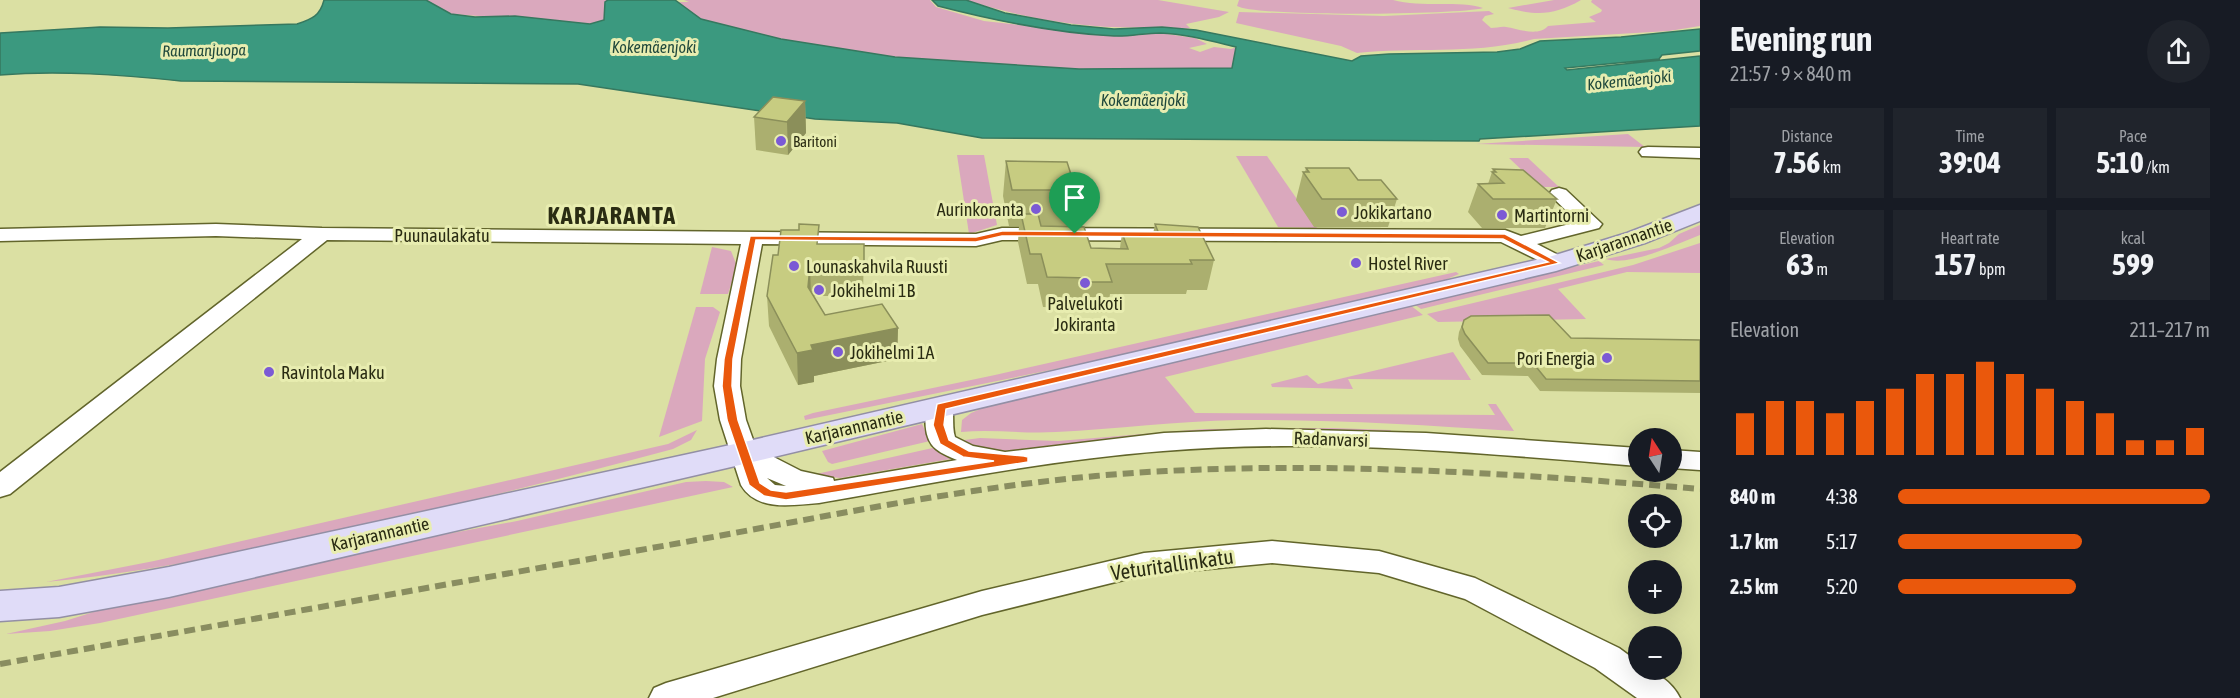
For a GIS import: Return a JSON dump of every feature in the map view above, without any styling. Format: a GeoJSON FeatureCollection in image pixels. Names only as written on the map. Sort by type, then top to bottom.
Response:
{"type":"FeatureCollection","features":[{"type":"Feature","properties":{"kind":"main road","name":"Karjarannantie"},"geometry":{"type":"LineString","coordinates":[[0,606],[58,602],[169,582],[744,453],[1556,263],[1636,238],[1700,212]]}},
{"type":"Feature","properties":{"kind":"street"},"geometry":{"type":"LineString","coordinates":[[1648,152],[1700,153]]}},
{"type":"Feature","properties":{"kind":"street"},"geometry":{"type":"LineString","coordinates":[[1518,243],[1592,224],[1559,194]]}},
{"type":"Feature","properties":{"kind":"street","name":"Puunaulakatu"},"geometry":{"type":"LineString","coordinates":[[0,235],[216,230],[321,234],[976,240],[1002,234],[1505,236],[1518,243]]}},
{"type":"Feature","properties":{"kind":"street"},"geometry":{"type":"LineString","coordinates":[[0,487],[321,234]]}},
{"type":"Feature","properties":{"kind":"street"},"geometry":{"type":"LineString","coordinates":[[744,453],[733,420],[727,386],[729,359],[753,238]]}},
{"type":"Feature","properties":{"kind":"street"},"geometry":{"type":"LineString","coordinates":[[1518,243],[1556,263]]}},
{"type":"Feature","properties":{"kind":"street","name":"Radanvarsi"},"geometry":{"type":"LineString","coordinates":[[940,406],[939,425],[944,442],[967,454],[1024,460]]}},
{"type":"Feature","properties":{"kind":"street","name":"Radanvarsi"},"geometry":{"type":"LineString","coordinates":[[744,453],[755,485],[768,494],[786,496],[1142,444],[1213,439],[1314,437],[1628,456]]}},
{"type":"Feature","properties":{"kind":"street"},"geometry":{"type":"LineString","coordinates":[[1682,460],[1700,461]]}},
{"type":"Feature","properties":{"kind":"street","name":"Veturitallinkatu"},"geometry":{"type":"LineString","coordinates":[[666,698],[982,603],[1132,567],[1272,552],[1378,562],[1475,590],[1606,658],[1663,698]]}},
{"type":"Feature","properties":{"kind":"shaded area"},"geometry":{"type":"Polygon","coordinates":[[[426,0],[608,0],[605,2],[604,20],[590,24],[451,14],[426,0]]]}},
{"type":"Feature","properties":{"kind":"shaded area"},"geometry":{"type":"Polygon","coordinates":[[[684,0],[930,0],[936,7],[984,21],[1117,36],[1160,33],[1195,38],[1207,44],[1189,48],[1200,52],[1214,47],[1231,49],[1237,47],[1233,68],[1079,69],[895,57],[781,39],[701,19],[678,2],[689,2],[684,0]]]}},
{"type":"Feature","properties":{"kind":"shaded area"},"geometry":{"type":"Polygon","coordinates":[[[966,0],[1158,0],[1229,12],[1219,17],[1186,24],[1190,28],[1182,29],[1108,27],[1037,18],[966,0]]]}},
{"type":"Feature","properties":{"kind":"shaded area"},"geometry":{"type":"Polygon","coordinates":[[[1239,0],[1393,0],[1416,4],[1464,4],[1483,8],[1358,14],[1280,12],[1252,10],[1237,6],[1239,0]]]}},
{"type":"Feature","properties":{"kind":"shaded area"},"geometry":{"type":"Polygon","coordinates":[[[1554,0],[1581,0],[1563,9],[1546,13],[1508,8],[1554,0]]]}},
{"type":"Feature","properties":{"kind":"shaded area"},"geometry":{"type":"Polygon","coordinates":[[[1592,0],[1700,0],[1700,26],[1669,31],[1534,39],[1468,49],[1357,53],[1341,46],[1236,23],[1239,12],[1384,16],[1489,11],[1494,14],[1485,16],[1482,20],[1491,28],[1504,27],[1534,32],[1548,26],[1596,22],[1589,17],[1602,10],[1591,2],[1592,0]]]}},
{"type":"Feature","properties":{"kind":"shaded area"},"geometry":{"type":"Polygon","coordinates":[[[1628,134],[1645,147],[1476,144],[1628,134]]]}},
{"type":"Feature","properties":{"kind":"shaded area"},"geometry":{"type":"Polygon","coordinates":[[[957,155],[984,155],[997,225],[969,234],[957,155]]]}},
{"type":"Feature","properties":{"kind":"shaded area"},"geometry":{"type":"Polygon","coordinates":[[[1236,156],[1267,156],[1317,228],[1278,227],[1236,156]]]}},
{"type":"Feature","properties":{"kind":"shaded area"},"geometry":{"type":"Polygon","coordinates":[[[1509,158],[1528,158],[1559,187],[1540,187],[1509,158]]]}},
{"type":"Feature","properties":{"kind":"shaded area"},"geometry":{"type":"Polygon","coordinates":[[[1700,225],[1700,235],[1666,249],[1627,260],[1606,259],[1659,248],[1679,234],[1700,225]]]}},
{"type":"Feature","properties":{"kind":"shaded area"},"geometry":{"type":"Polygon","coordinates":[[[1700,243],[1700,273],[1627,272],[1558,289],[1586,319],[1438,322],[1427,314],[1633,265],[1700,243]]]}},
{"type":"Feature","properties":{"kind":"shaded area"},"geometry":{"type":"Polygon","coordinates":[[[712,247],[731,251],[737,266],[728,294],[700,294],[712,247]]]}},
{"type":"Feature","properties":{"kind":"shaded area"},"geometry":{"type":"Polygon","coordinates":[[[1599,261],[1604,265],[1421,309],[1414,304],[1599,261]]]}},
{"type":"Feature","properties":{"kind":"shaded area"},"geometry":{"type":"Polygon","coordinates":[[[1456,272],[1459,274],[1440,282],[1080,364],[805,420],[804,416],[995,375],[1456,272]]]}},
{"type":"Feature","properties":{"kind":"shaded area"},"geometry":{"type":"Polygon","coordinates":[[[1410,305],[1423,315],[1165,377],[1195,413],[1495,415],[1488,404],[1496,404],[1514,431],[1342,421],[1238,420],[1056,432],[961,432],[962,420],[971,413],[1000,401],[1410,305]]]}},
{"type":"Feature","properties":{"kind":"shaded area"},"geometry":{"type":"Polygon","coordinates":[[[696,307],[713,307],[720,312],[705,359],[702,421],[659,437],[696,307]]]}},
{"type":"Feature","properties":{"kind":"shaded area"},"geometry":{"type":"Polygon","coordinates":[[[1453,352],[1471,380],[1348,379],[1353,389],[1272,387],[1271,384],[1307,375],[1318,384],[1453,352]]]}},
{"type":"Feature","properties":{"kind":"shaded area"},"geometry":{"type":"Polygon","coordinates":[[[922,424],[930,441],[832,464],[828,462],[822,451],[922,424]]]}},
{"type":"Feature","properties":{"kind":"shaded area"},"geometry":{"type":"Polygon","coordinates":[[[1332,428],[1391,430],[1389,433],[1271,429],[1204,431],[1151,434],[997,452],[970,447],[957,441],[980,438],[1058,441],[1204,429],[1332,428]]]}},
{"type":"Feature","properties":{"kind":"shaded area"},"geometry":{"type":"Polygon","coordinates":[[[697,430],[691,440],[673,449],[442,507],[206,559],[46,582],[154,561],[668,444],[697,430]]]}},
{"type":"Feature","properties":{"kind":"shaded area"},"geometry":{"type":"Polygon","coordinates":[[[937,447],[951,459],[840,478],[812,475],[937,447]]]}},
{"type":"Feature","properties":{"kind":"shaded area"},"geometry":{"type":"Polygon","coordinates":[[[686,482],[724,482],[733,487],[100,623],[50,631],[6,634],[65,621],[103,609],[372,548],[517,521],[686,482]]]}},
{"type":"Feature","properties":{"kind":"water","name":"Kokemäenjoki"},"geometry":{"type":"Polygon","coordinates":[[[324,0],[426,0],[451,14],[475,17],[515,16],[590,24],[604,20],[605,2],[608,0],[675,0],[701,19],[781,39],[895,57],[1079,69],[1232,68],[1236,47],[1170,34],[1114,36],[1047,29],[938,6],[932,0],[966,0],[1005,13],[1071,25],[1114,29],[1162,27],[1196,30],[1352,61],[1361,56],[1389,54],[1497,52],[1520,49],[1540,41],[1621,37],[1700,29],[1700,51],[1662,55],[1659,59],[1565,68],[1567,70],[1700,56],[1700,126],[1480,139],[1479,141],[982,138],[897,123],[815,119],[578,84],[181,81],[68,73],[0,75],[0,33],[100,27],[168,28],[297,24],[315,16],[324,0]]]}},
{"type":"Feature","properties":{"kind":"building"},"geometry":{"type":"Polygon","coordinates":[[[773,97],[805,101],[787,122],[754,117],[773,97]]]}},
{"type":"Feature","properties":{"kind":"building"},"geometry":{"type":"Polygon","coordinates":[[[1006,161],[1067,162],[1076,190],[1012,190],[1006,161]]]}},
{"type":"Feature","properties":{"kind":"building"},"geometry":{"type":"Polygon","coordinates":[[[1306,168],[1349,168],[1358,180],[1381,180],[1397,199],[1322,199],[1303,172],[1309,172],[1306,168]]]}},
{"type":"Feature","properties":{"kind":"building"},"geometry":{"type":"Polygon","coordinates":[[[1493,169],[1523,170],[1557,199],[1493,199],[1478,184],[1504,183],[1492,172],[1496,172],[1493,169]]]}},
{"type":"Feature","properties":{"kind":"building"},"geometry":{"type":"Polygon","coordinates":[[[1021,214],[1038,214],[1041,226],[1084,227],[1091,248],[1128,249],[1122,233],[1159,234],[1155,224],[1198,227],[1214,260],[1190,260],[1192,264],[1106,264],[1112,282],[1089,282],[1088,278],[1047,277],[1041,254],[1030,254],[1021,214]]]}},
{"type":"Feature","properties":{"kind":"building"},"geometry":{"type":"Polygon","coordinates":[[[799,224],[819,225],[817,244],[864,244],[864,266],[810,266],[808,287],[825,315],[882,304],[898,328],[811,345],[813,350],[797,353],[767,296],[773,255],[778,255],[781,230],[799,230],[799,224]]]}},
{"type":"Feature","properties":{"kind":"building","name":"Pori Energia"},"geometry":{"type":"Polygon","coordinates":[[[1549,315],[1571,338],[1700,340],[1700,381],[1546,379],[1533,363],[1488,363],[1462,327],[1464,320],[1471,316],[1549,315]]]}},
{"type":"Feature","properties":{"kind":"railway"},"geometry":{"type":"LineString","coordinates":[[0,664],[922,499],[1105,475],[1233,469],[1366,469],[1500,474],[1700,489]]}},
{"type":"Feature","properties":{"kind":"place","name":"Baritoni"},"geometry":{"type":"Point","coordinates":[781,141]}},
{"type":"Feature","properties":{"kind":"place","name":"Aurinkoranta"},"geometry":{"type":"Point","coordinates":[1036,209]}},
{"type":"Feature","properties":{"kind":"place","name":"Jokikartano"},"geometry":{"type":"Point","coordinates":[1342,212]}},
{"type":"Feature","properties":{"kind":"place","name":"Martintorni"},"geometry":{"type":"Point","coordinates":[1502,215]}},
{"type":"Feature","properties":{"kind":"place","name":"Hostel River"},"geometry":{"type":"Point","coordinates":[1356,263]}},
{"type":"Feature","properties":{"kind":"place","name":"Lounaskahvila Ruusti"},"geometry":{"type":"Point","coordinates":[794,266]}},
{"type":"Feature","properties":{"kind":"place","name":"Palvelukoti Jokiranta"},"geometry":{"type":"Point","coordinates":[1085,283]}},
{"type":"Feature","properties":{"kind":"place","name":"Jokihelmi 1B"},"geometry":{"type":"Point","coordinates":[819,290]}},
{"type":"Feature","properties":{"kind":"place","name":"Jokihelmi 1A"},"geometry":{"type":"Point","coordinates":[838,352]}},
{"type":"Feature","properties":{"kind":"place","name":"Pori Energia"},"geometry":{"type":"Point","coordinates":[1607,358]}},
{"type":"Feature","properties":{"kind":"place","name":"Ravintola Maku"},"geometry":{"type":"Point","coordinates":[269,372]}},
{"type":"Feature","properties":{"kind":"district","name":"KARJARANTA"},"geometry":{"type":"Point","coordinates":[612,215]}},
{"type":"Feature","properties":{"kind":"route"},"geometry":{"type":"LineString","coordinates":[[1002,234],[1075,234],[1505,236],[1556,263],[940,406],[939,425],[944,442],[967,454],[1024,460],[851,488],[786,496],[768,494],[755,485],[733,420],[727,386],[729,359],[753,238],[976,240],[1002,234]]}},
{"type":"Feature","properties":{"kind":"water label","name":"Raumanjuopa"},"geometry":{"type":"Point","coordinates":[204,50]}}]}
